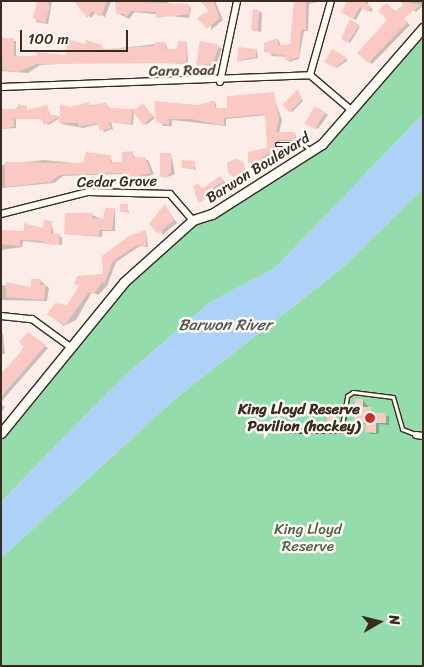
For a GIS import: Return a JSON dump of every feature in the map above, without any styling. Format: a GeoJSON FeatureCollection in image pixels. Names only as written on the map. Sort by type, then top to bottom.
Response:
{"type":"FeatureCollection","features":[{"type":"Feature","properties":{"kind":"street"},"geometry":{"type":"LineString","coordinates":[[220,82],[237,1]]}},
{"type":"Feature","properties":{"kind":"street"},"geometry":{"type":"LineString","coordinates":[[331,1],[310,75],[351,110]]}},
{"type":"Feature","properties":{"kind":"street","name":"Barwon Boulevard"},"geometry":{"type":"LineString","coordinates":[[1,433],[68,346],[124,282],[193,220],[212,214],[311,151],[351,110],[423,28]]}},
{"type":"Feature","properties":{"kind":"street","name":"Cara Road"},"geometry":{"type":"LineString","coordinates":[[1,87],[220,82],[310,75]]}},
{"type":"Feature","properties":{"kind":"street","name":"Cedar Grove"},"geometry":{"type":"LineString","coordinates":[[1,214],[74,194],[124,192],[170,194],[193,220]]}},
{"type":"Feature","properties":{"kind":"street"},"geometry":{"type":"LineString","coordinates":[[1,316],[32,319],[68,346]]}},
{"type":"Feature","properties":{"kind":"lane"},"geometry":{"type":"LineString","coordinates":[[276,144],[304,144],[311,151]]}},
{"type":"Feature","properties":{"kind":"lane"},"geometry":{"type":"LineString","coordinates":[[281,430],[341,431],[347,396],[353,392],[393,397],[402,429],[419,435]]}},
{"type":"Feature","properties":{"kind":"green space"},"geometry":{"type":"Polygon","coordinates":[[[423,28],[423,114],[275,268],[209,303],[120,380],[1,502],[1,433],[124,282],[202,218],[316,149],[423,28]]]}},
{"type":"Feature","properties":{"kind":"green space","name":"King Lloyd Reserve"},"geometry":{"type":"Polygon","coordinates":[[[423,189],[423,666],[1,666],[1,558],[176,398],[342,268],[423,189]]]}},
{"type":"Feature","properties":{"kind":"water","name":"Barwon River"},"geometry":{"type":"Polygon","coordinates":[[[423,114],[423,189],[342,268],[176,398],[1,558],[1,502],[120,380],[209,303],[275,268],[423,114]]]}},
{"type":"Feature","properties":{"kind":"building"},"geometry":{"type":"Polygon","coordinates":[[[37,1],[47,1],[50,6],[45,23],[33,18],[37,1]]]}},
{"type":"Feature","properties":{"kind":"building"},"geometry":{"type":"Polygon","coordinates":[[[74,1],[107,1],[101,17],[92,11],[87,18],[74,1]]]}},
{"type":"Feature","properties":{"kind":"building"},"geometry":{"type":"Polygon","coordinates":[[[115,1],[189,4],[189,14],[156,18],[156,12],[131,11],[125,19],[125,14],[116,14],[115,1]]]}},
{"type":"Feature","properties":{"kind":"building"},"geometry":{"type":"Polygon","coordinates":[[[200,1],[213,1],[220,18],[207,29],[197,18],[209,11],[200,1]]]}},
{"type":"Feature","properties":{"kind":"building"},"geometry":{"type":"Polygon","coordinates":[[[294,1],[306,1],[306,30],[301,30],[299,57],[286,61],[285,56],[264,52],[264,43],[278,38],[278,45],[290,44],[294,1]]]}},
{"type":"Feature","properties":{"kind":"building"},"geometry":{"type":"Polygon","coordinates":[[[347,1],[363,1],[371,6],[368,12],[360,7],[353,19],[341,12],[347,1]]]}},
{"type":"Feature","properties":{"kind":"building"},"geometry":{"type":"Polygon","coordinates":[[[400,1],[421,5],[404,18],[408,22],[368,63],[357,53],[387,20],[378,10],[387,3],[394,12],[403,5],[400,1]]]}},
{"type":"Feature","properties":{"kind":"building"},"geometry":{"type":"Polygon","coordinates":[[[253,9],[259,10],[258,31],[251,30],[253,9]]]}},
{"type":"Feature","properties":{"kind":"building"},"geometry":{"type":"Polygon","coordinates":[[[350,19],[359,25],[348,43],[341,39],[350,19]]]}},
{"type":"Feature","properties":{"kind":"building"},"geometry":{"type":"Polygon","coordinates":[[[1,38],[14,38],[14,56],[37,56],[36,52],[66,55],[67,39],[85,44],[86,40],[102,45],[102,49],[155,46],[155,42],[165,42],[165,49],[177,49],[178,41],[187,42],[186,63],[37,64],[17,72],[3,70],[1,38]]]}},
{"type":"Feature","properties":{"kind":"building"},"geometry":{"type":"Polygon","coordinates":[[[200,41],[219,45],[213,64],[196,66],[200,41]]]}},
{"type":"Feature","properties":{"kind":"building"},"geometry":{"type":"Polygon","coordinates":[[[238,47],[257,49],[256,57],[237,61],[238,47]]]}},
{"type":"Feature","properties":{"kind":"building"},"geometry":{"type":"Polygon","coordinates":[[[332,49],[347,58],[335,68],[324,62],[332,49]]]}},
{"type":"Feature","properties":{"kind":"building"},"geometry":{"type":"Polygon","coordinates":[[[298,89],[302,100],[289,112],[282,105],[298,89]]]}},
{"type":"Feature","properties":{"kind":"building"},"geometry":{"type":"Polygon","coordinates":[[[274,92],[279,118],[276,132],[295,132],[295,140],[277,140],[274,144],[281,153],[267,154],[257,163],[248,163],[248,152],[267,148],[265,114],[224,118],[224,126],[191,119],[169,119],[169,125],[156,122],[154,101],[198,105],[215,100],[215,108],[227,108],[227,96],[274,92]]]}},
{"type":"Feature","properties":{"kind":"building"},"geometry":{"type":"Polygon","coordinates":[[[89,102],[90,107],[106,102],[108,108],[136,109],[143,103],[153,116],[143,125],[132,110],[131,124],[109,122],[111,128],[100,131],[97,123],[79,127],[78,123],[59,123],[59,117],[44,125],[41,119],[14,119],[14,127],[1,129],[1,109],[18,109],[18,104],[27,106],[27,110],[47,105],[50,115],[60,116],[60,104],[70,107],[89,102]]]}},
{"type":"Feature","properties":{"kind":"building"},"geometry":{"type":"Polygon","coordinates":[[[315,106],[325,112],[315,129],[305,123],[315,106]]]}},
{"type":"Feature","properties":{"kind":"building"},"geometry":{"type":"Polygon","coordinates":[[[133,151],[133,158],[145,157],[151,173],[122,180],[122,173],[60,175],[50,182],[5,187],[5,162],[83,163],[86,152],[111,155],[111,162],[122,162],[122,152],[133,151]]]}},
{"type":"Feature","properties":{"kind":"building"},"geometry":{"type":"Polygon","coordinates":[[[160,153],[171,153],[171,172],[167,177],[160,177],[160,153]]]}},
{"type":"Feature","properties":{"kind":"building"},"geometry":{"type":"Polygon","coordinates":[[[236,159],[242,162],[245,168],[242,174],[236,177],[230,174],[227,168],[230,162],[236,159]]]}},
{"type":"Feature","properties":{"kind":"building"},"geometry":{"type":"Polygon","coordinates":[[[182,160],[195,161],[194,169],[181,168],[182,160]]]}},
{"type":"Feature","properties":{"kind":"building"},"geometry":{"type":"Polygon","coordinates":[[[220,176],[224,181],[213,188],[216,191],[199,203],[193,186],[198,183],[202,189],[220,176]]]}},
{"type":"Feature","properties":{"kind":"building"},"geometry":{"type":"Polygon","coordinates":[[[120,204],[128,204],[128,212],[120,212],[120,204]]]}},
{"type":"Feature","properties":{"kind":"building"},"geometry":{"type":"Polygon","coordinates":[[[165,204],[174,220],[158,234],[149,224],[165,204]]]}},
{"type":"Feature","properties":{"kind":"building"},"geometry":{"type":"Polygon","coordinates":[[[105,208],[115,208],[112,230],[99,230],[99,236],[64,234],[65,213],[92,213],[92,218],[103,219],[105,208]]]}},
{"type":"Feature","properties":{"kind":"building"},"geometry":{"type":"Polygon","coordinates":[[[44,220],[52,221],[51,234],[60,234],[59,245],[44,244],[44,241],[20,240],[20,246],[1,244],[1,230],[24,231],[24,223],[43,228],[44,220]]]}},
{"type":"Feature","properties":{"kind":"building"},"geometry":{"type":"Polygon","coordinates":[[[146,230],[146,246],[137,245],[113,261],[104,285],[103,281],[94,294],[89,292],[65,325],[47,315],[55,303],[67,305],[79,286],[74,284],[77,276],[103,274],[102,256],[129,236],[146,230]]]}},
{"type":"Feature","properties":{"kind":"building"},"geometry":{"type":"Polygon","coordinates":[[[31,279],[41,279],[40,285],[46,285],[44,300],[6,297],[6,282],[31,287],[31,279]]]}},
{"type":"Feature","properties":{"kind":"building"},"geometry":{"type":"Polygon","coordinates":[[[28,332],[46,345],[1,397],[1,374],[25,347],[19,342],[28,332]]]}},
{"type":"Feature","properties":{"kind":"building","name":"King Lloyd Reserve Pavilion (hockey)"},"geometry":{"type":"Polygon","coordinates":[[[355,399],[363,399],[363,407],[371,407],[371,413],[386,413],[386,423],[376,423],[376,433],[365,432],[366,423],[354,422],[355,399]]]}},
{"type":"Feature","properties":{"kind":"building"},"geometry":{"type":"Polygon","coordinates":[[[327,411],[335,411],[335,422],[327,422],[327,411]]]}},
{"type":"Feature","properties":{"kind":"place","name":"King Lloyd Reserve Pavilion (hockey)"},"geometry":{"type":"Point","coordinates":[370,418]}}]}
